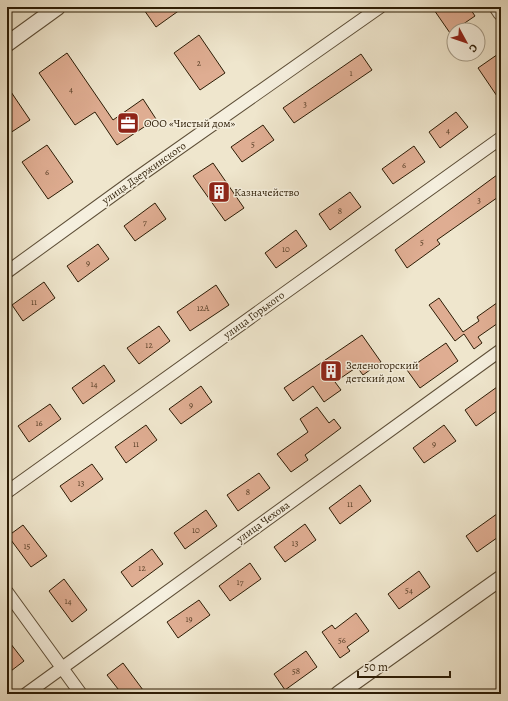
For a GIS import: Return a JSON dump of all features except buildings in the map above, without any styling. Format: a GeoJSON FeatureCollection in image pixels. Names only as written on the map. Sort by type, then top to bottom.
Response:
{"type":"FeatureCollection","features":[{"type":"Feature","properties":{"kind":"street"},"geometry":{"type":"LineString","coordinates":[[7,44],[58,7]]}},
{"type":"Feature","properties":{"kind":"street","name":"улица Дзержинского"},"geometry":{"type":"LineString","coordinates":[[7,272],[131,182],[380,7]]}},
{"type":"Feature","properties":{"kind":"street"},"geometry":{"type":"LineString","coordinates":[[496,7],[501,13]]}},
{"type":"Feature","properties":{"kind":"street","name":"улица Горького"},"geometry":{"type":"LineString","coordinates":[[7,492],[501,138]]}},
{"type":"Feature","properties":{"kind":"street","name":"улица Чехова"},"geometry":{"type":"LineString","coordinates":[[26,694],[501,350]]}},
{"type":"Feature","properties":{"kind":"street"},"geometry":{"type":"LineString","coordinates":[[338,694],[501,578]]}},
{"type":"Feature","properties":{"kind":"street"},"geometry":{"type":"LineString","coordinates":[[7,592],[81,694]]}},
{"type":"Feature","properties":{"kind":"place","name":"ООО «Чистый дом»"},"geometry":{"type":"Point","coordinates":[128,123]}},
{"type":"Feature","properties":{"kind":"place","name":"Казначейство"},"geometry":{"type":"Point","coordinates":[219,192]}},
{"type":"Feature","properties":{"kind":"place","name":"Зеленогорский детский дом"},"geometry":{"type":"Point","coordinates":[331,371]}}]}
